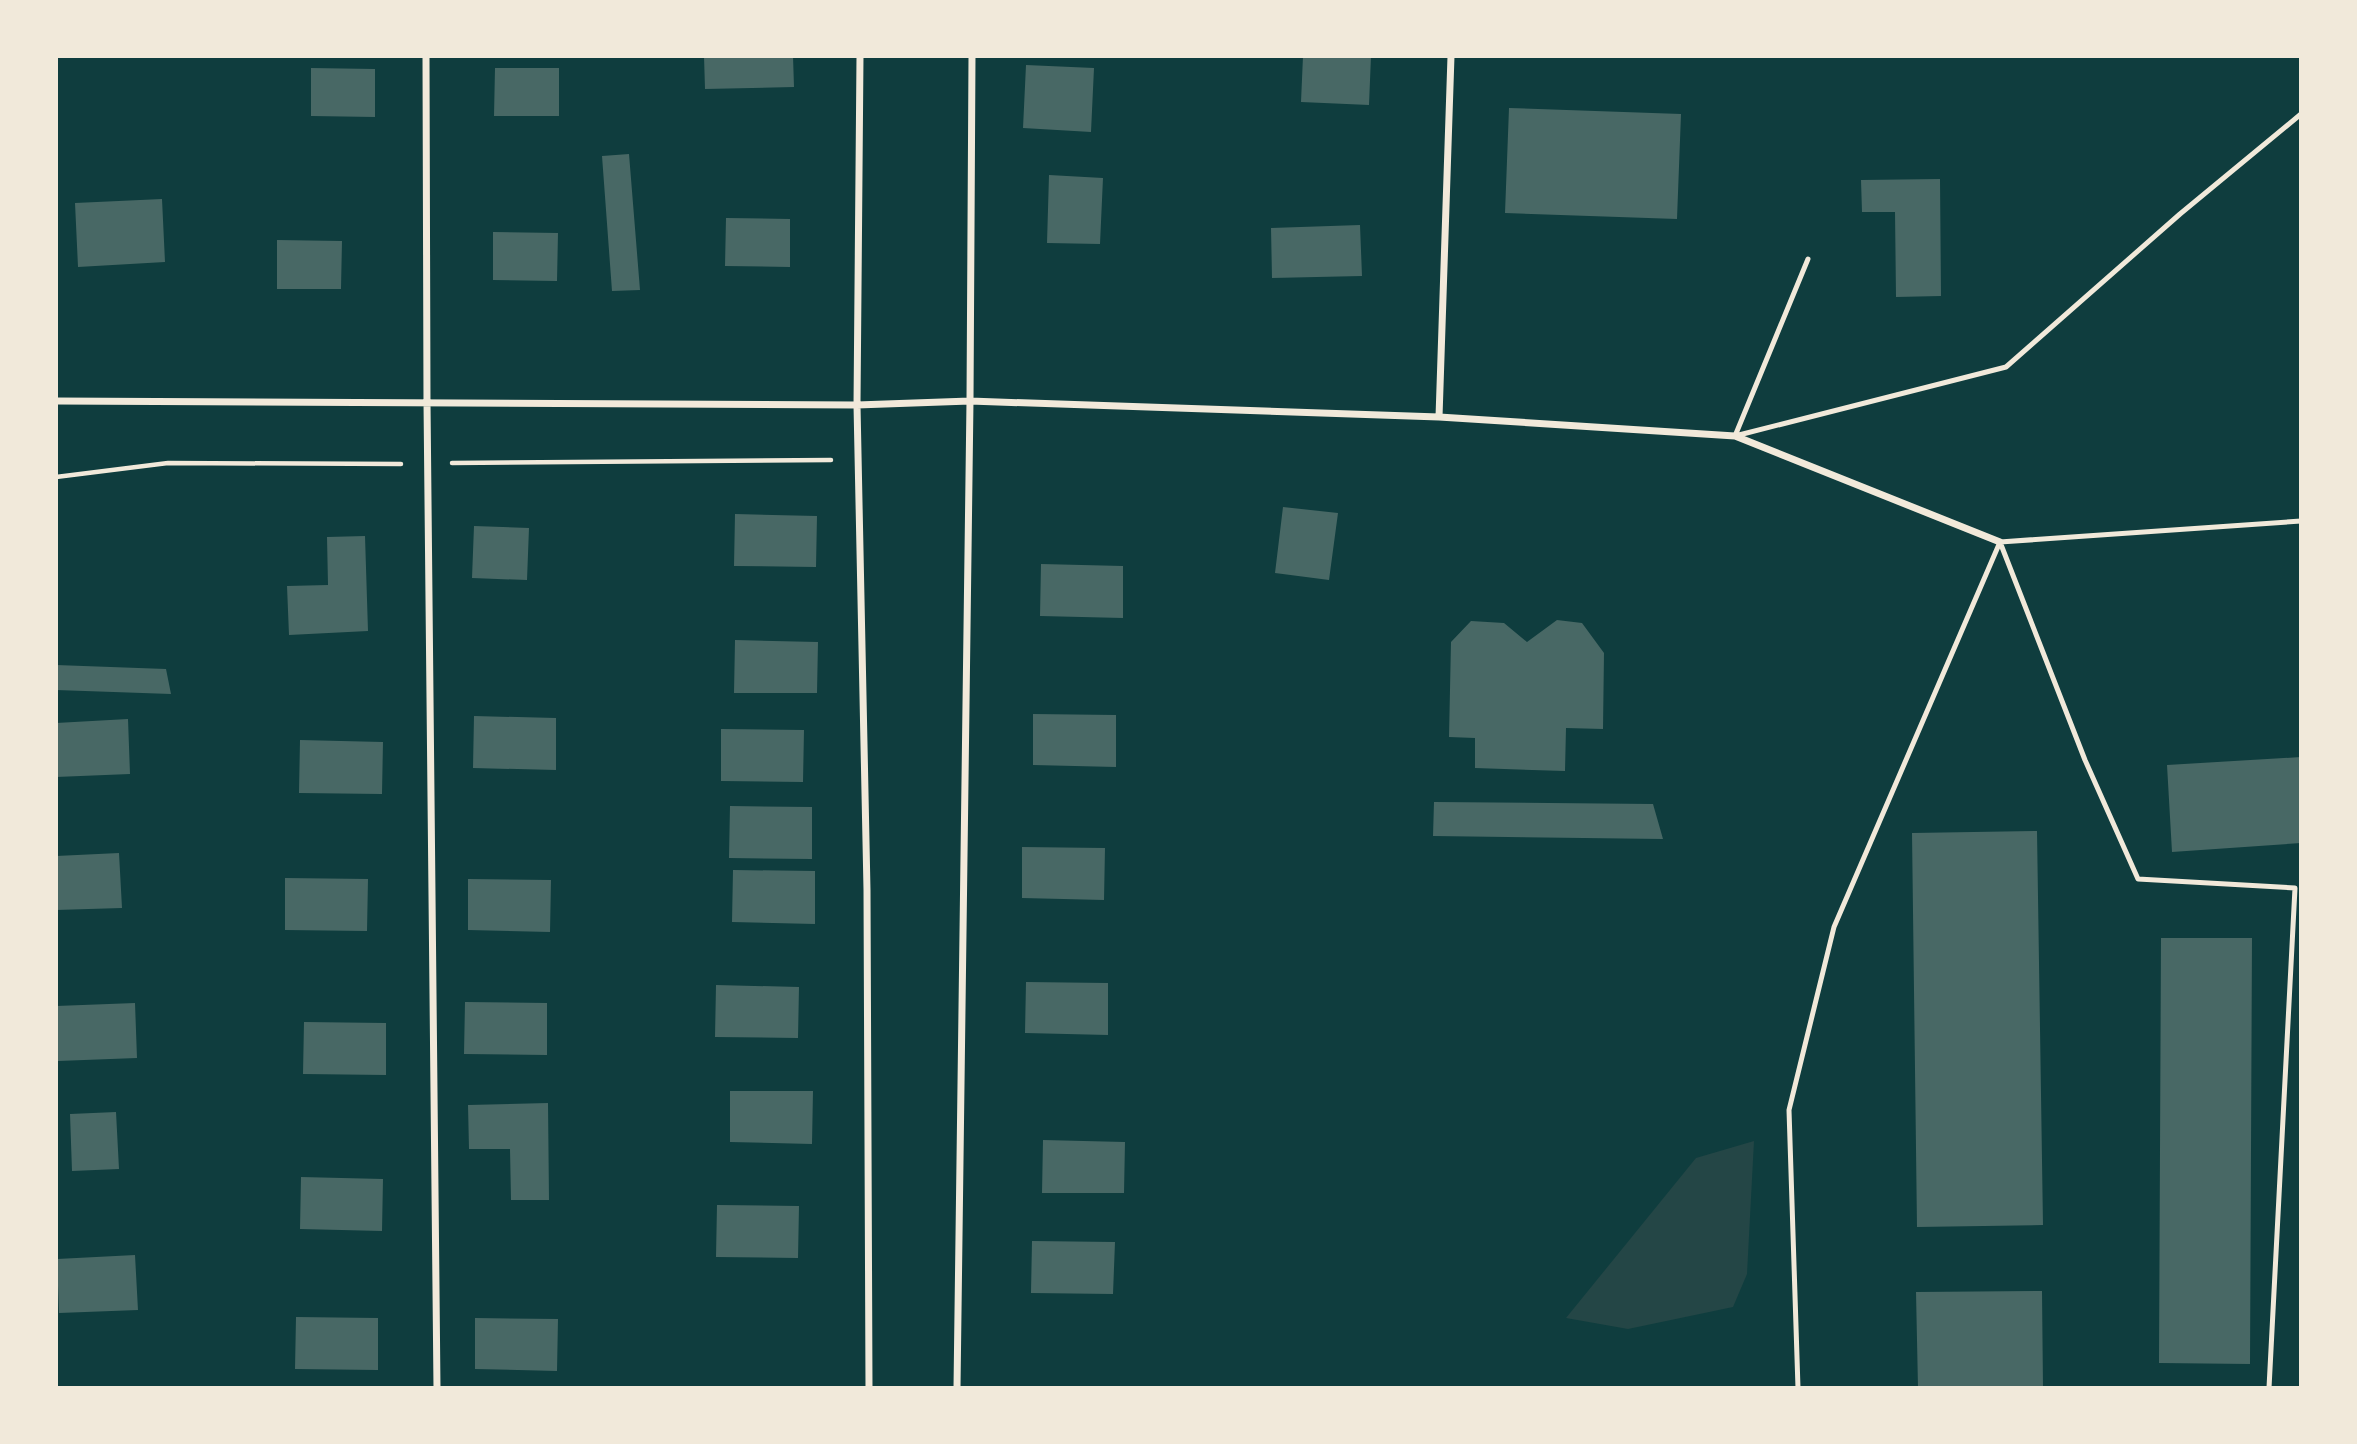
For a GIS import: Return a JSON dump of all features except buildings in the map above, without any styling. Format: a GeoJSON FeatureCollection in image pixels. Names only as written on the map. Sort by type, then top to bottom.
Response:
{"type":"FeatureCollection","features":[{"type":"Feature","properties":{"kind":"street"},"geometry":{"type":"LineString","coordinates":[[426,56],[437,1388]]}},
{"type":"Feature","properties":{"kind":"street"},"geometry":{"type":"LineString","coordinates":[[860,56],[857,405],[867,890],[869,1388]]}},
{"type":"Feature","properties":{"kind":"street"},"geometry":{"type":"LineString","coordinates":[[957,1388],[972,56]]}},
{"type":"Feature","properties":{"kind":"street"},"geometry":{"type":"LineString","coordinates":[[1438,417],[1451,56]]}},
{"type":"Feature","properties":{"kind":"street"},"geometry":{"type":"LineString","coordinates":[[56,401],[857,405],[970,401],[1438,417],[1735,436],[2000,542]]}},
{"type":"Feature","properties":{"kind":"lane"},"geometry":{"type":"LineString","coordinates":[[1735,436],[2006,367],[2180,214],[2301,114]]}},
{"type":"Feature","properties":{"kind":"lane"},"geometry":{"type":"LineString","coordinates":[[1735,436],[1808,259]]}},
{"type":"Feature","properties":{"kind":"lane"},"geometry":{"type":"LineString","coordinates":[[2000,542],[2301,521]]}},
{"type":"Feature","properties":{"kind":"lane"},"geometry":{"type":"LineString","coordinates":[[1798,1388],[1789,1110],[1833,927],[2000,542]]}},
{"type":"Feature","properties":{"kind":"lane"},"geometry":{"type":"LineString","coordinates":[[2000,542],[2085,760],[2138,878],[2295,888],[2269,1388]]}},
{"type":"Feature","properties":{"kind":"shaded area"},"geometry":{"type":"Polygon","coordinates":[[[1754,1141],[1747,1274],[1733,1307],[1628,1329],[1566,1318],[1696,1158],[1754,1141]]]}}]}
